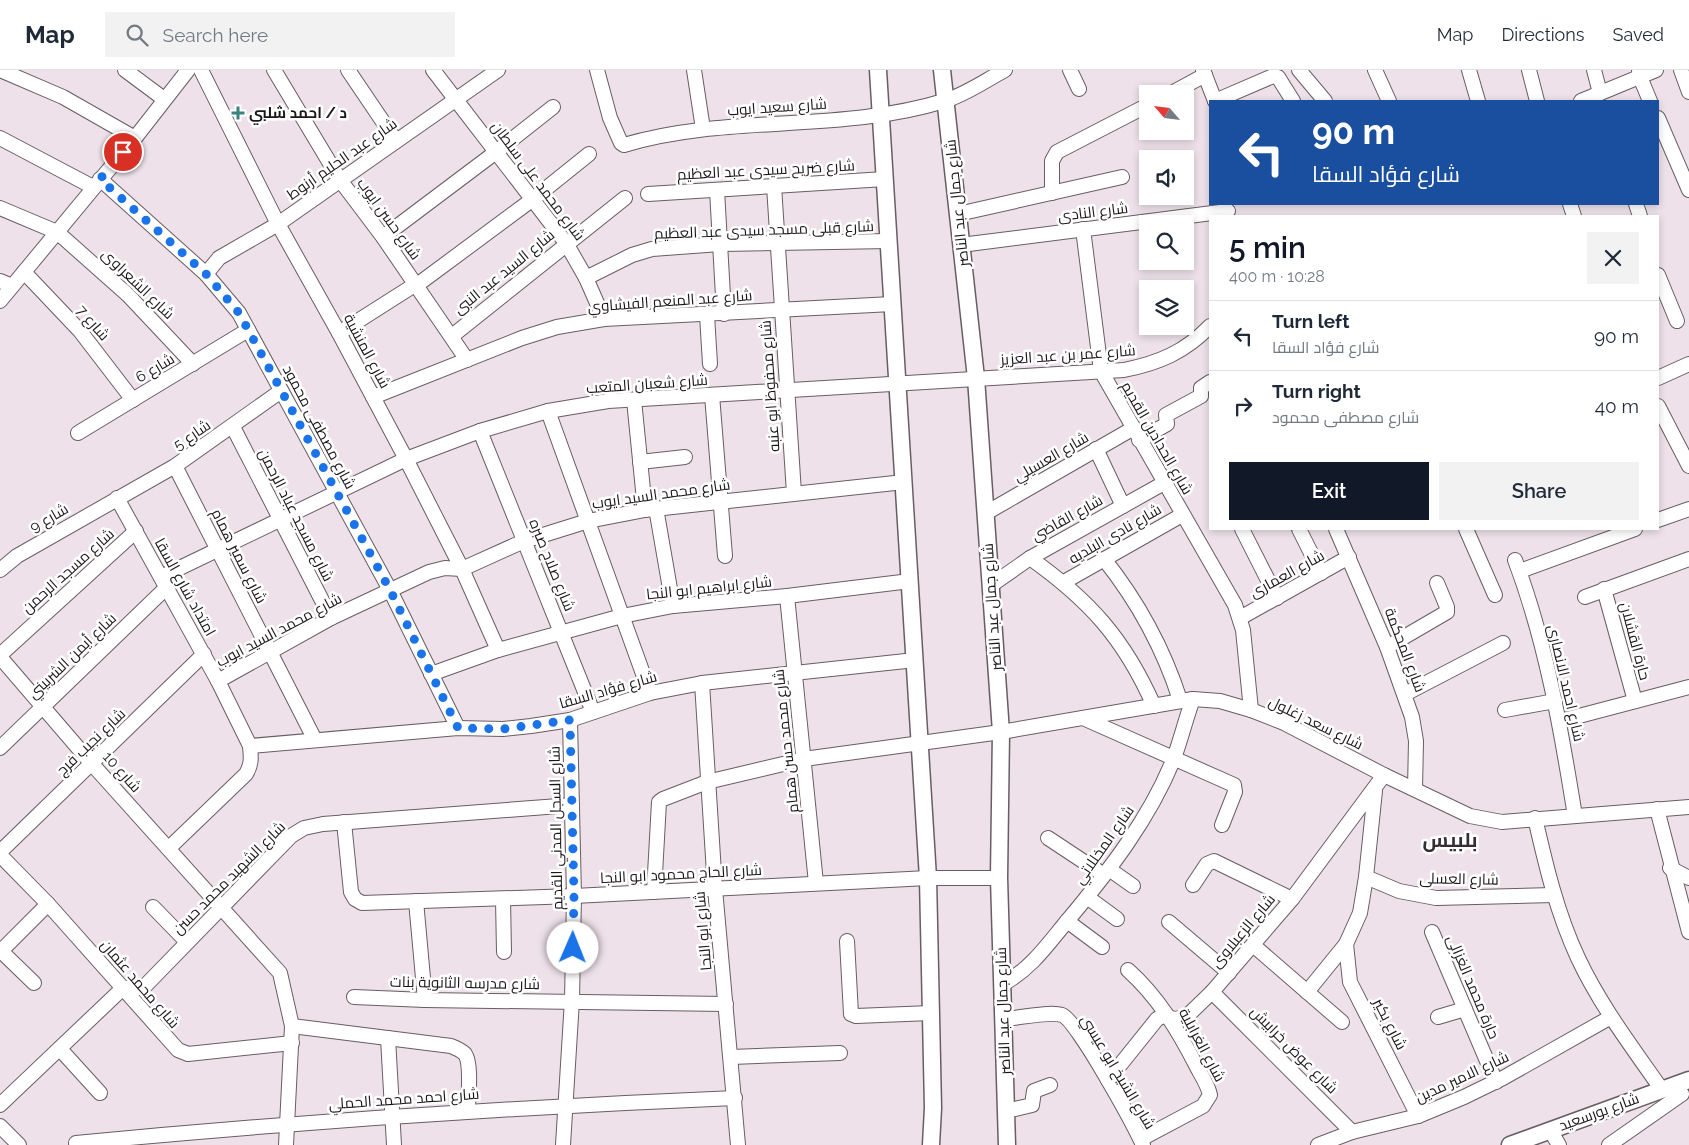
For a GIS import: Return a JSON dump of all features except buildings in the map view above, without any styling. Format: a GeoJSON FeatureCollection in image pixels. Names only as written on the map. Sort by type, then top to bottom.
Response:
{"type":"FeatureCollection","features":[{"type":"Feature","properties":{"kind":"street"},"geometry":{"type":"LineString","coordinates":[[0,70],[63,97],[135,138]]}},
{"type":"Feature","properties":{"kind":"street"},"geometry":{"type":"LineString","coordinates":[[125,70],[164,99]]}},
{"type":"Feature","properties":{"kind":"street"},"geometry":{"type":"LineString","coordinates":[[0,301],[6,284],[24,272],[135,138],[188,70]]}},
{"type":"Feature","properties":{"kind":"street","name":"شارع المنشية"},"geometry":{"type":"LineString","coordinates":[[201,70],[278,224],[339,332],[406,459],[462,569],[498,650]]}},
{"type":"Feature","properties":{"kind":"street","name":"شارع حسن ايوب"},"geometry":{"type":"LineString","coordinates":[[274,70],[340,180],[383,237],[467,360]]}},
{"type":"Feature","properties":{"kind":"street"},"geometry":{"type":"LineString","coordinates":[[348,70],[396,141]]}},
{"type":"Feature","properties":{"kind":"street","name":"شارع محمد على سلطان"},"geometry":{"type":"LineString","coordinates":[[433,70],[566,243],[586,278],[604,319]]}},
{"type":"Feature","properties":{"kind":"street","name":"شارع عبد الحليم أرنوط"},"geometry":{"type":"LineString","coordinates":[[206,274],[219,258],[278,224],[498,70]]}},
{"type":"Feature","properties":{"kind":"street","name":"شارع سعيد ايوب"},"geometry":{"type":"LineString","coordinates":[[597,70],[617,134],[624,145],[649,138],[703,129],[881,115],[946,100],[1005,70]]}},
{"type":"Feature","properties":{"kind":"street"},"geometry":{"type":"LineString","coordinates":[[694,70],[703,129]]}},
{"type":"Feature","properties":{"kind":"street"},"geometry":{"type":"LineString","coordinates":[[878,70],[928,878],[933,1108],[931,1145]]}},
{"type":"Feature","properties":{"kind":"street","name":"شارع جمال عبد الناصر"},"geometry":{"type":"LineString","coordinates":[[942,70],[976,378],[1001,732],[999,878],[1005,1019],[1006,1145]]}},
{"type":"Feature","properties":{"kind":"street"},"geometry":{"type":"LineString","coordinates":[[1070,70],[1080,89]]}},
{"type":"Feature","properties":{"kind":"street"},"geometry":{"type":"LineString","coordinates":[[1299,70],[1325,100]]}},
{"type":"Feature","properties":{"kind":"street"},"geometry":{"type":"LineString","coordinates":[[1376,70],[1389,100]]}},
{"type":"Feature","properties":{"kind":"street"},"geometry":{"type":"LineString","coordinates":[[1469,70],[1478,100]]}},
{"type":"Feature","properties":{"kind":"street"},"geometry":{"type":"LineString","coordinates":[[1529,70],[1537,100]]}},
{"type":"Feature","properties":{"kind":"street"},"geometry":{"type":"LineString","coordinates":[[1594,70],[1606,95]]}},
{"type":"Feature","properties":{"kind":"street"},"geometry":{"type":"LineString","coordinates":[[1585,100],[1606,95],[1640,74],[1656,70]]}},
{"type":"Feature","properties":{"kind":"street"},"geometry":{"type":"LineString","coordinates":[[1681,70],[1689,92]]}},
{"type":"Feature","properties":{"kind":"street"},"geometry":{"type":"LineString","coordinates":[[1185,85],[1204,73],[1215,100]]}},
{"type":"Feature","properties":{"kind":"street"},"geometry":{"type":"LineString","coordinates":[[1640,74],[1650,100]]}},
{"type":"Feature","properties":{"kind":"street"},"geometry":{"type":"LineString","coordinates":[[1217,100],[1273,76],[1278,78],[1292,100]]}},
{"type":"Feature","properties":{"kind":"street"},"geometry":{"type":"LineString","coordinates":[[383,237],[496,152],[553,106]]}},
{"type":"Feature","properties":{"kind":"street"},"geometry":{"type":"LineString","coordinates":[[1052,192],[1052,161],[1057,152],[1139,110]]}},
{"type":"Feature","properties":{"kind":"street"},"geometry":{"type":"LineString","coordinates":[[1659,120],[1689,190]]}},
{"type":"Feature","properties":{"kind":"street","name":"شارع مصطفى محمود"},"geometry":{"type":"LineString","coordinates":[[0,138],[96,183],[206,274],[230,301],[248,330],[390,590],[458,728]]}},
{"type":"Feature","properties":{"kind":"street"},"geometry":{"type":"LineString","coordinates":[[339,332],[416,284],[532,199],[589,154]]}},
{"type":"Feature","properties":{"kind":"street"},"geometry":{"type":"LineString","coordinates":[[958,214],[1122,176]]}},
{"type":"Feature","properties":{"kind":"street","name":"شارع ضريح سيدى عبد العظيم"},"geometry":{"type":"LineString","coordinates":[[648,194],[885,180]]}},
{"type":"Feature","properties":{"kind":"street","name":"شارع محفوظ ابو عنبه"},"geometry":{"type":"LineString","coordinates":[[774,186],[794,493]]}},
{"type":"Feature","properties":{"kind":"street"},"geometry":{"type":"LineString","coordinates":[[717,190],[724,314]]}},
{"type":"Feature","properties":{"kind":"street","name":"شارع السيد عبد النبى"},"geometry":{"type":"LineString","coordinates":[[452,336],[566,243],[625,198]]}},
{"type":"Feature","properties":{"kind":"street","name":"شارع الشعراوى"},"geometry":{"type":"LineString","coordinates":[[0,208],[57,232],[128,295],[193,364]]}},
{"type":"Feature","properties":{"kind":"street","name":"شارع النادى"},"geometry":{"type":"LineString","coordinates":[[961,245],[1229,210]]}},
{"type":"Feature","properties":{"kind":"street","name":"شارع الحدادين القديم"},"geometry":{"type":"LineString","coordinates":[[1083,229],[1101,371],[1240,618],[1245,642],[1251,710]]}},
{"type":"Feature","properties":{"kind":"street","name":"شارع قبلى مسجد سيدى عبد العظيم"},"geometry":{"type":"LineString","coordinates":[[586,278],[632,255],[652,249],[720,244],[889,241]]}},
{"type":"Feature","properties":{"kind":"street","name":"شارع 7"},"geometry":{"type":"LineString","coordinates":[[24,272],[80,331],[133,400]]}},
{"type":"Feature","properties":{"kind":"street"},"geometry":{"type":"LineString","coordinates":[[1659,277],[1677,321]]}},
{"type":"Feature","properties":{"kind":"street","name":"شارع عبد المنعم الفيشاوي"},"geometry":{"type":"LineString","coordinates":[[373,397],[556,327],[604,319],[892,304]]}},
{"type":"Feature","properties":{"kind":"street"},"geometry":{"type":"LineString","coordinates":[[706,314],[710,364]]}},
{"type":"Feature","properties":{"kind":"street","name":"شارع عمر بن عبد العزيز"},"geometry":{"type":"LineString","coordinates":[[976,378],[1124,370],[1171,357],[1189,346],[1209,327]]}},
{"type":"Feature","properties":{"kind":"street","name":"شارع 6"},"geometry":{"type":"LineString","coordinates":[[78,433],[248,330]]}},
{"type":"Feature","properties":{"kind":"street"},"geometry":{"type":"LineString","coordinates":[[1659,378],[1689,364]]}},
{"type":"Feature","properties":{"kind":"street","name":"شارع شعبان المتعب"},"geometry":{"type":"LineString","coordinates":[[279,519],[336,494],[406,459],[480,431],[548,411],[608,401],[976,378]]}},
{"type":"Feature","properties":{"kind":"street","name":"شارع العسيلي"},"geometry":{"type":"LineString","coordinates":[[986,513],[1096,450],[1168,424],[1166,415],[1201,396],[1201,388],[1209,383]]}},
{"type":"Feature","properties":{"kind":"street","name":"شارع 5"},"geometry":{"type":"LineString","coordinates":[[117,498],[175,466],[233,427],[281,391]]}},
{"type":"Feature","properties":{"kind":"street"},"geometry":{"type":"LineString","coordinates":[[712,395],[719,501],[725,556]]}},
{"type":"Feature","properties":{"kind":"street"},"geometry":{"type":"LineString","coordinates":[[634,400],[640,462],[673,606]]}},
{"type":"Feature","properties":{"kind":"street"},"geometry":{"type":"LineString","coordinates":[[1659,408],[1689,466]]}},
{"type":"Feature","properties":{"kind":"street"},"geometry":{"type":"LineString","coordinates":[[548,411],[650,693]]}},
{"type":"Feature","properties":{"kind":"street","name":"شارع مسجد عباد الرحمن"},"geometry":{"type":"LineString","coordinates":[[233,427],[331,618]]}},
{"type":"Feature","properties":{"kind":"street","name":"شارع صلاح صبره"},"geometry":{"type":"LineString","coordinates":[[480,431],[593,712]]}},
{"type":"Feature","properties":{"kind":"street"},"geometry":{"type":"LineString","coordinates":[[1096,450],[1123,506]]}},
{"type":"Feature","properties":{"kind":"street"},"geometry":{"type":"LineString","coordinates":[[640,462],[685,457]]}},
{"type":"Feature","properties":{"kind":"street","name":"شارع سمير همام"},"geometry":{"type":"LineString","coordinates":[[175,466],[315,740]]}},
{"type":"Feature","properties":{"kind":"street","name":"شارع محمد السيد ايوب"},"geometry":{"type":"LineString","coordinates":[[218,681],[331,618],[437,569],[462,569],[524,541],[588,521],[650,509],[904,482]]}},
{"type":"Feature","properties":{"kind":"street","name":"شارع القاضي"},"geometry":{"type":"LineString","coordinates":[[990,586],[1030,558],[1164,483]]}},
{"type":"Feature","properties":{"kind":"street","name":"امتداد شارع السقا"},"geometry":{"type":"LineString","coordinates":[[117,498],[204,654],[250,746]]}},
{"type":"Feature","properties":{"kind":"street","name":"شارع 9"},"geometry":{"type":"LineString","coordinates":[[0,570],[17,556],[117,498]]}},
{"type":"Feature","properties":{"kind":"street"},"geometry":{"type":"LineString","coordinates":[[1659,520],[1689,509]]}},
{"type":"Feature","properties":{"kind":"street","name":"شارع نادى البلديه"},"geometry":{"type":"LineString","coordinates":[[1064,582],[1182,515]]}},
{"type":"Feature","properties":{"kind":"street","name":"شارع أيمن الشربيني"},"geometry":{"type":"LineString","coordinates":[[0,748],[43,707],[164,582],[217,550],[279,519]]}},
{"type":"Feature","properties":{"kind":"street"},"geometry":{"type":"LineString","coordinates":[[1243,530],[1277,598]]}},
{"type":"Feature","properties":{"kind":"street"},"geometry":{"type":"LineString","coordinates":[[1300,530],[1321,573]]}},
{"type":"Feature","properties":{"kind":"street","name":"شارع المحكمة"},"geometry":{"type":"LineString","coordinates":[[1339,530],[1405,694],[1416,741],[1414,789]]}},
{"type":"Feature","properties":{"kind":"street"},"geometry":{"type":"LineString","coordinates":[[1466,530],[1495,595]]}},
{"type":"Feature","properties":{"kind":"street","name":"شارع احمد الانصارى"},"geometry":{"type":"LineString","coordinates":[[1575,816],[1560,721],[1537,627],[1517,565],[1629,530]]}},
{"type":"Feature","properties":{"kind":"street","name":"شارع مسجد الرحمن"},"geometry":{"type":"LineString","coordinates":[[0,656],[136,531]]}},
{"type":"Feature","properties":{"kind":"street","name":"شارع العمارى"},"geometry":{"type":"LineString","coordinates":[[1240,618],[1349,557]]}},
{"type":"Feature","properties":{"kind":"street"},"geometry":{"type":"LineString","coordinates":[[1030,558],[1064,582],[1101,618],[1117,638],[1144,682],[1154,706]]}},
{"type":"Feature","properties":{"kind":"street"},"geometry":{"type":"LineString","coordinates":[[1104,559],[1137,603],[1186,700]]}},
{"type":"Feature","properties":{"kind":"street","name":"حارة القشلان"},"geometry":{"type":"LineString","coordinates":[[1585,596],[1689,559]]}},
{"type":"Feature","properties":{"kind":"street","name":"شارع ابراهيم ابو النجا"},"geometry":{"type":"LineString","coordinates":[[431,674],[498,650],[622,616],[673,606],[787,596],[910,581]]}},
{"type":"Feature","properties":{"kind":"street"},"geometry":{"type":"LineString","coordinates":[[1387,647],[1447,612],[1447,607],[1437,583]]}},
{"type":"Feature","properties":{"kind":"street","name":"حارة القشلان"},"geometry":{"type":"LineString","coordinates":[[1604,589],[1635,701]]}},
{"type":"Feature","properties":{"kind":"street","name":"شارع محمد حسن همام"},"geometry":{"type":"LineString","coordinates":[[787,596],[816,883]]}},
{"type":"Feature","properties":{"kind":"street"},"geometry":{"type":"LineString","coordinates":[[1405,694],[1503,643]]}},
{"type":"Feature","properties":{"kind":"street","name":"شارع نجيب فرج"},"geometry":{"type":"LineString","coordinates":[[0,854],[204,654]]}},
{"type":"Feature","properties":{"kind":"street","name":"شارع 10"},"geometry":{"type":"LineString","coordinates":[[0,656],[92,764],[222,906],[280,973],[292,1026],[286,1145]]}},
{"type":"Feature","properties":{"kind":"street","name":"شارع فؤاد السقا"},"geometry":{"type":"LineString","coordinates":[[250,746],[458,728],[503,729],[570,720],[650,693],[702,684],[915,660]]}},
{"type":"Feature","properties":{"kind":"street","name":"شارع ابو النجا"},"geometry":{"type":"LineString","coordinates":[[702,684],[715,889],[738,1145]]}},
{"type":"Feature","properties":{"kind":"street"},"geometry":{"type":"LineString","coordinates":[[1560,721],[1689,687]]}},
{"type":"Feature","properties":{"kind":"street","name":"شارع سعد زغلول"},"geometry":{"type":"LineString","coordinates":[[654,892],[658,807],[663,799],[707,782],[804,759],[1001,732],[1186,700],[1220,701],[1251,710],[1284,723],[1384,776],[1470,816],[1486,820],[1502,822],[1535,818],[1689,808]]}},
{"type":"Feature","properties":{"kind":"street","name":"شارع المخللاتي"},"geometry":{"type":"LineString","coordinates":[[1003,984],[1034,963],[1107,872],[1154,799],[1174,758],[1186,700]]}},
{"type":"Feature","properties":{"kind":"street"},"geometry":{"type":"LineString","coordinates":[[1506,710],[1555,701]]}},
{"type":"Feature","properties":{"kind":"street"},"geometry":{"type":"LineString","coordinates":[[1082,718],[1234,785],[1235,792],[1222,825]]}},
{"type":"Feature","properties":{"kind":"street","name":"شارع السجل المدني القديم"},"geometry":{"type":"LineString","coordinates":[[563,1145],[572,1000],[574,896],[570,720]]}},
{"type":"Feature","properties":{"kind":"street"},"geometry":{"type":"LineString","coordinates":[[169,848],[246,774],[251,766],[250,746]]}},
{"type":"Feature","properties":{"kind":"street","name":"شارع الزعبلاوى"},"geometry":{"type":"LineString","coordinates":[[1108,1080],[1157,1019],[1163,1016],[1186,1018],[1212,992],[1292,899],[1384,776]]}},
{"type":"Feature","properties":{"kind":"street"},"geometry":{"type":"LineString","coordinates":[[1307,992],[1346,944],[1360,913],[1366,877],[1375,789]]}},
{"type":"Feature","properties":{"kind":"street","name":"شارع الشهيد محمد حسن"},"geometry":{"type":"LineString","coordinates":[[122,988],[138,988],[146,985],[291,836],[304,828],[344,822],[572,805]]}},
{"type":"Feature","properties":{"kind":"street"},"geometry":{"type":"LineString","coordinates":[[1657,809],[1670,868],[1689,932]]}},
{"type":"Feature","properties":{"kind":"street"},"geometry":{"type":"LineString","coordinates":[[1535,818],[1554,895],[1577,957],[1611,1017],[1680,1091],[1609,1145]]}},
{"type":"Feature","properties":{"kind":"street","name":"شارع الحاج محمود ابو النجا"},"geometry":{"type":"LineString","coordinates":[[344,822],[351,892],[355,899],[362,903],[574,896],[928,878],[999,878]]}},
{"type":"Feature","properties":{"kind":"street"},"geometry":{"type":"LineString","coordinates":[[1048,838],[1132,886]]}},
{"type":"Feature","properties":{"kind":"street","name":"شارع محمد عثمان"},"geometry":{"type":"LineString","coordinates":[[0,854],[48,904],[175,1047],[183,1053],[292,1043]]}},
{"type":"Feature","properties":{"kind":"street"},"geometry":{"type":"LineString","coordinates":[[1193,885],[1206,864],[1214,861],[1292,899]]}},
{"type":"Feature","properties":{"kind":"street"},"geometry":{"type":"LineString","coordinates":[[1670,868],[1689,878]]}},
{"type":"Feature","properties":{"kind":"street","name":"شارع العسلى"},"geometry":{"type":"LineString","coordinates":[[1366,877],[1400,891],[1436,898],[1554,895]]}},
{"type":"Feature","properties":{"kind":"street"},"geometry":{"type":"LineString","coordinates":[[1088,897],[1117,919]]}},
{"type":"Feature","properties":{"kind":"street"},"geometry":{"type":"LineString","coordinates":[[503,898],[504,952]]}},
{"type":"Feature","properties":{"kind":"street"},"geometry":{"type":"LineString","coordinates":[[416,901],[425,1000]]}},
{"type":"Feature","properties":{"kind":"street"},"geometry":{"type":"LineString","coordinates":[[34,983],[0,951],[48,904]]}},
{"type":"Feature","properties":{"kind":"street"},"geometry":{"type":"LineString","coordinates":[[154,908],[187,942]]}},
{"type":"Feature","properties":{"kind":"street"},"geometry":{"type":"LineString","coordinates":[[1068,921],[1102,947]]}},
{"type":"Feature","properties":{"kind":"street"},"geometry":{"type":"LineString","coordinates":[[1169,922],[1229,973]]}},
{"type":"Feature","properties":{"kind":"street","name":"حارة محمد الغزالى"},"geometry":{"type":"LineString","coordinates":[[1432,932],[1496,1082]]}},
{"type":"Feature","properties":{"kind":"street"},"geometry":{"type":"LineString","coordinates":[[847,941],[851,1014],[856,1016],[931,1013]]}},
{"type":"Feature","properties":{"kind":"street","name":"شارع بكير"},"geometry":{"type":"LineString","coordinates":[[1346,944],[1350,982],[1418,1116]]}},
{"type":"Feature","properties":{"kind":"street"},"geometry":{"type":"LineString","coordinates":[[1253,945],[1342,1022]]}},
{"type":"Feature","properties":{"kind":"street","name":"شارع الغرابلية"},"geometry":{"type":"LineString","coordinates":[[1128,970],[1150,990],[1169,1018],[1209,1090],[1209,1099],[1203,1106],[1142,1142]]}},
{"type":"Feature","properties":{"kind":"street"},"geometry":{"type":"LineString","coordinates":[[0,1105],[122,988]]}},
{"type":"Feature","properties":{"kind":"street","name":"شارع عوض خرابيش"},"geometry":{"type":"LineString","coordinates":[[1212,992],[1352,1132]]}},
{"type":"Feature","properties":{"kind":"street","name":"شارع مدرسه الثانوية بنات"},"geometry":{"type":"LineString","coordinates":[[354,997],[425,1000],[572,1000],[726,1004]]}},
{"type":"Feature","properties":{"kind":"street"},"geometry":{"type":"LineString","coordinates":[[1438,1017],[1465,1009]]}},
{"type":"Feature","properties":{"kind":"street","name":"شارع الشيخ ابو عيسي"},"geometry":{"type":"LineString","coordinates":[[1005,1019],[1056,1014],[1065,1016],[1108,1080],[1142,1142]]}},
{"type":"Feature","properties":{"kind":"street","name":"شارع الامير مدين"},"geometry":{"type":"LineString","coordinates":[[1318,1145],[1352,1132],[1418,1116],[1496,1082],[1611,1017]]}},
{"type":"Feature","properties":{"kind":"street"},"geometry":{"type":"LineString","coordinates":[[292,1026],[451,1046],[466,1055],[468,1067],[468,1110]]}},
{"type":"Feature","properties":{"kind":"street"},"geometry":{"type":"LineString","coordinates":[[388,1038],[394,1145]]}},
{"type":"Feature","properties":{"kind":"street"},"geometry":{"type":"LineString","coordinates":[[60,1048],[100,1093]]}},
{"type":"Feature","properties":{"kind":"street"},"geometry":{"type":"LineString","coordinates":[[731,1057],[840,1053]]}},
{"type":"Feature","properties":{"kind":"street"},"geometry":{"type":"LineString","coordinates":[[1006,1111],[1032,1105],[1034,1091],[1050,1085]]}},
{"type":"Feature","properties":{"kind":"street","name":"شارع بورسعيد"},"geometry":{"type":"LineString","coordinates":[[1510,1145],[1550,1130],[1680,1091]]}},
{"type":"Feature","properties":{"kind":"street","name":"شارع احمد محمد الحملي"},"geometry":{"type":"LineString","coordinates":[[76,1142],[287,1123],[393,1118],[468,1110],[735,1098]]}},
{"type":"Feature","properties":{"kind":"street"},"geometry":{"type":"LineString","coordinates":[[0,1126],[18,1145]]}},
{"type":"Feature","properties":{"kind":"street"},"geometry":{"type":"LineString","coordinates":[[1550,1130],[1560,1145]]}},
{"type":"Feature","properties":{"kind":"place","name":"د / احمد شلبي"},"geometry":{"type":"Point","coordinates":[238,113]}},
{"type":"Feature","properties":{"kind":"district","name":"بلبيس"},"geometry":{"type":"Point","coordinates":[1450,840]}},
{"type":"Feature","properties":{"kind":"route"},"geometry":{"type":"LineString","coordinates":[[123,152],[100,179],[206,274],[239,313],[390,590],[458,728],[503,729],[570,720],[574,896],[573,948]]}}]}
